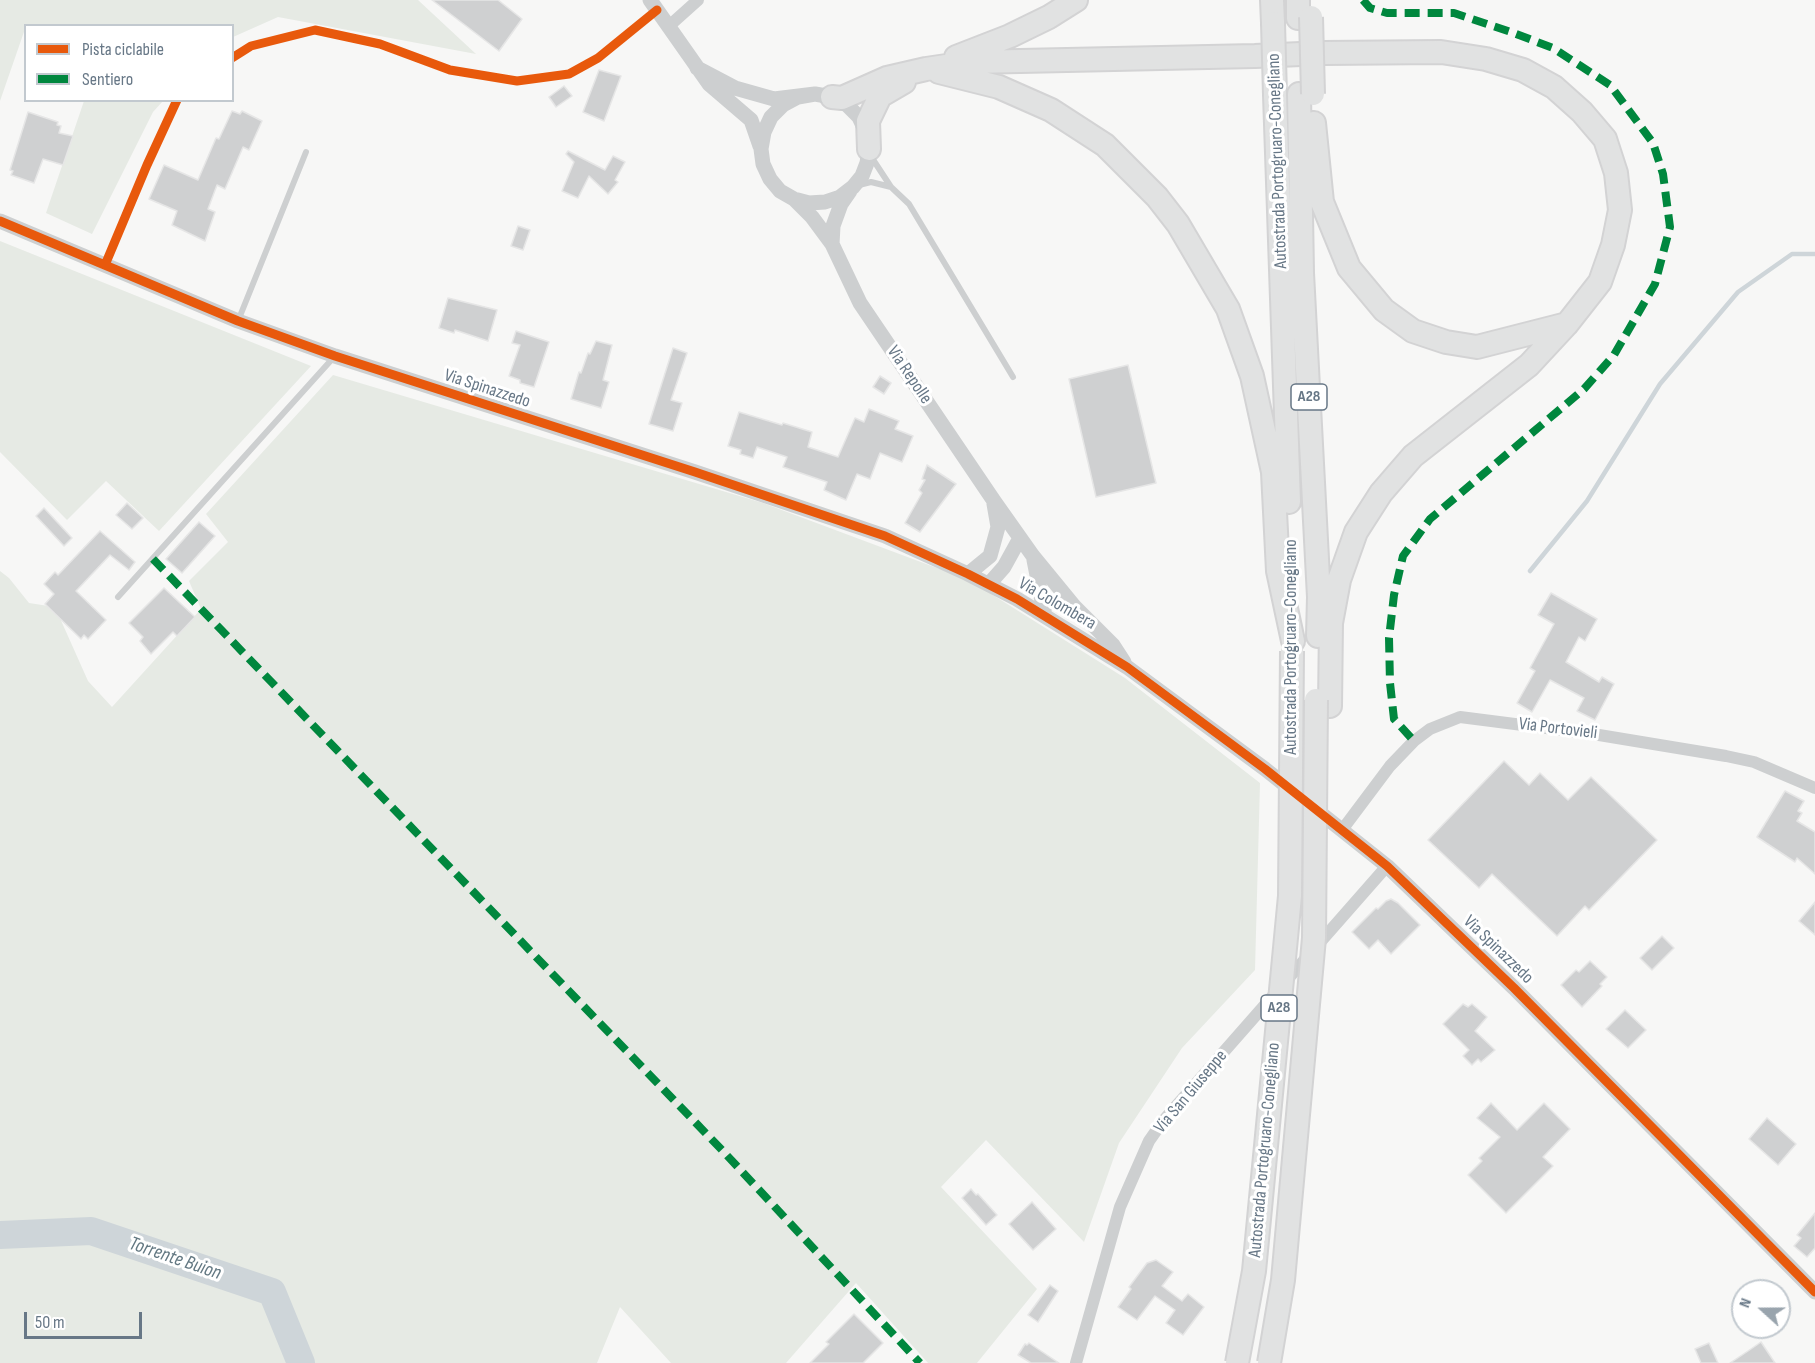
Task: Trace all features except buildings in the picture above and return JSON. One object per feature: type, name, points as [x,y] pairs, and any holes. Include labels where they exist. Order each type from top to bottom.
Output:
[{"type":"highway","points":[[869,149],[868,121],[880,96],[926,69],[1010,36],[1049,17],[1076,0]]},
{"type":"highway","name":"Autostrada Portogruaro-Conegliano","points":[[1237,1363],[1254,1271],[1290,896],[1293,646],[1284,298],[1272,0]]},
{"type":"highway","name":"Autostrada Portogruaro-Conegliano","points":[[1269,1363],[1283,1280],[1314,938],[1329,845],[1302,273],[1306,94],[1304,9]]},
{"type":"highway","points":[[823,96],[842,98],[887,78],[973,62],[1255,56],[1324,52],[1441,52],[1486,59],[1523,70],[1554,87],[1582,112],[1605,139],[1616,173],[1620,210],[1613,245],[1600,282],[1567,324],[1529,365],[1413,456],[1381,493],[1356,532],[1339,580],[1331,623],[1323,703]]},
{"type":"highway","points":[[926,69],[999,87],[1051,110],[1105,146],[1157,197],[1178,225],[1228,309],[1252,376],[1273,472],[1278,571],[1293,646]]},
{"type":"highway","points":[[1306,94],[1315,138],[1322,202],[1349,268],[1384,310],[1413,331],[1446,342],[1477,346],[1567,324]]},
{"type":"street","name":"Via Repolle","points":[[650,0],[709,84],[751,120],[761,149],[763,164],[770,179],[780,191],[794,199],[812,217],[832,244],[860,303],[994,501],[1033,556],[1074,606],[1113,645],[1127,667]]},
{"type":"street","points":[[669,26],[698,0]]},
{"type":"street","name":"Via Repolle","points":[[697,68],[735,88],[774,99],[823,96]]},
{"type":"street","points":[[761,149],[764,132],[771,117],[783,105],[798,97],[823,96],[847,105],[859,117],[866,132],[869,149],[867,163],[862,176],[841,204],[833,226],[832,244]]},
{"type":"street","points":[[794,199],[809,203],[825,202],[853,187]]},
{"type":"street","name":"Via Spinazzedo","points":[[0,221],[238,321],[335,356],[885,536],[968,574]]},
{"type":"street","name":"Via Repolle","points":[[968,574],[990,556],[998,527],[994,501]]},
{"type":"street","points":[[988,584],[1004,567],[1020,538]]},
{"type":"street","name":"Via Repolle","points":[[1033,556],[1045,616]]},
{"type":"street","name":"Via Colombera","points":[[968,574],[1045,616],[1127,667]]},
{"type":"street","name":"Via Spinazzedo","points":[[1127,667],[1256,763],[1387,866],[1514,988],[1815,1292]]},
{"type":"street","name":"Via Portovieli","points":[[1342,830],[1390,766],[1414,741],[1430,729],[1460,717],[1593,734],[1726,756],[1754,762],[1815,788]]},
{"type":"street","name":"Via San Giuseppe","points":[[1076,1363],[1120,1207],[1149,1141],[1171,1112],[1387,866]]},
{"type":"lane","points":[[869,149],[875,164],[891,187],[909,204],[1013,376]]},
{"type":"lane","points":[[238,321],[306,152]]},
{"type":"lane","points":[[853,187],[871,182],[891,187]]},
{"type":"lane","points":[[118,597],[335,356]]},
{"type":"shaded area","points":[[0,0],[418,0],[476,54],[278,17],[234,37],[234,24],[24,24],[24,32],[0,101]]},
{"type":"shaded area","points":[[84,102],[162,102],[153,112],[92,234],[46,213]]},
{"type":"shaded area","points":[[0,241],[311,366],[159,531],[106,481],[67,520],[0,452]]},
{"type":"shaded area","points":[[333,375],[763,503],[969,580],[1125,678],[1260,783],[1255,970],[1182,1048],[1119,1143],[1084,1242],[986,1140],[941,1187],[1037,1289],[977,1363],[928,1363],[856,1283],[786,1363],[671,1363],[620,1307],[597,1363],[0,1363],[0,571],[9,578],[29,603],[55,607],[88,681],[112,707],[201,609],[189,581],[228,542],[206,514]]},
{"type":"waterway","points":[[1530,571],[1587,501],[1660,384],[1738,292],[1792,254],[1815,254]]},
{"type":"waterway","name":"Torrente Buion","points":[[0,1235],[91,1231],[272,1292],[301,1363]]},
{"type":"marked path","points":[[1363,0],[1370,8],[1387,13],[1454,13],[1511,32],[1553,48],[1610,85],[1653,143],[1663,174],[1670,227],[1655,284],[1614,355],[1584,389],[1430,519],[1403,556],[1394,595],[1389,638],[1390,683],[1394,719],[1414,741]]},
{"type":"marked path","points":[[153,559],[721,1149],[920,1363]]},
{"type":"cycle path","points":[[234,57],[251,46],[315,30],[380,44],[450,70],[517,81],[569,74],[598,58],[657,10]]},
{"type":"cycle path","points":[[105,265],[176,102]]},
{"type":"cycle path","points":[[0,221],[238,321],[335,356],[885,536],[1017,599],[1127,667],[1265,769],[1387,866],[1514,988],[1815,1292]]}]
